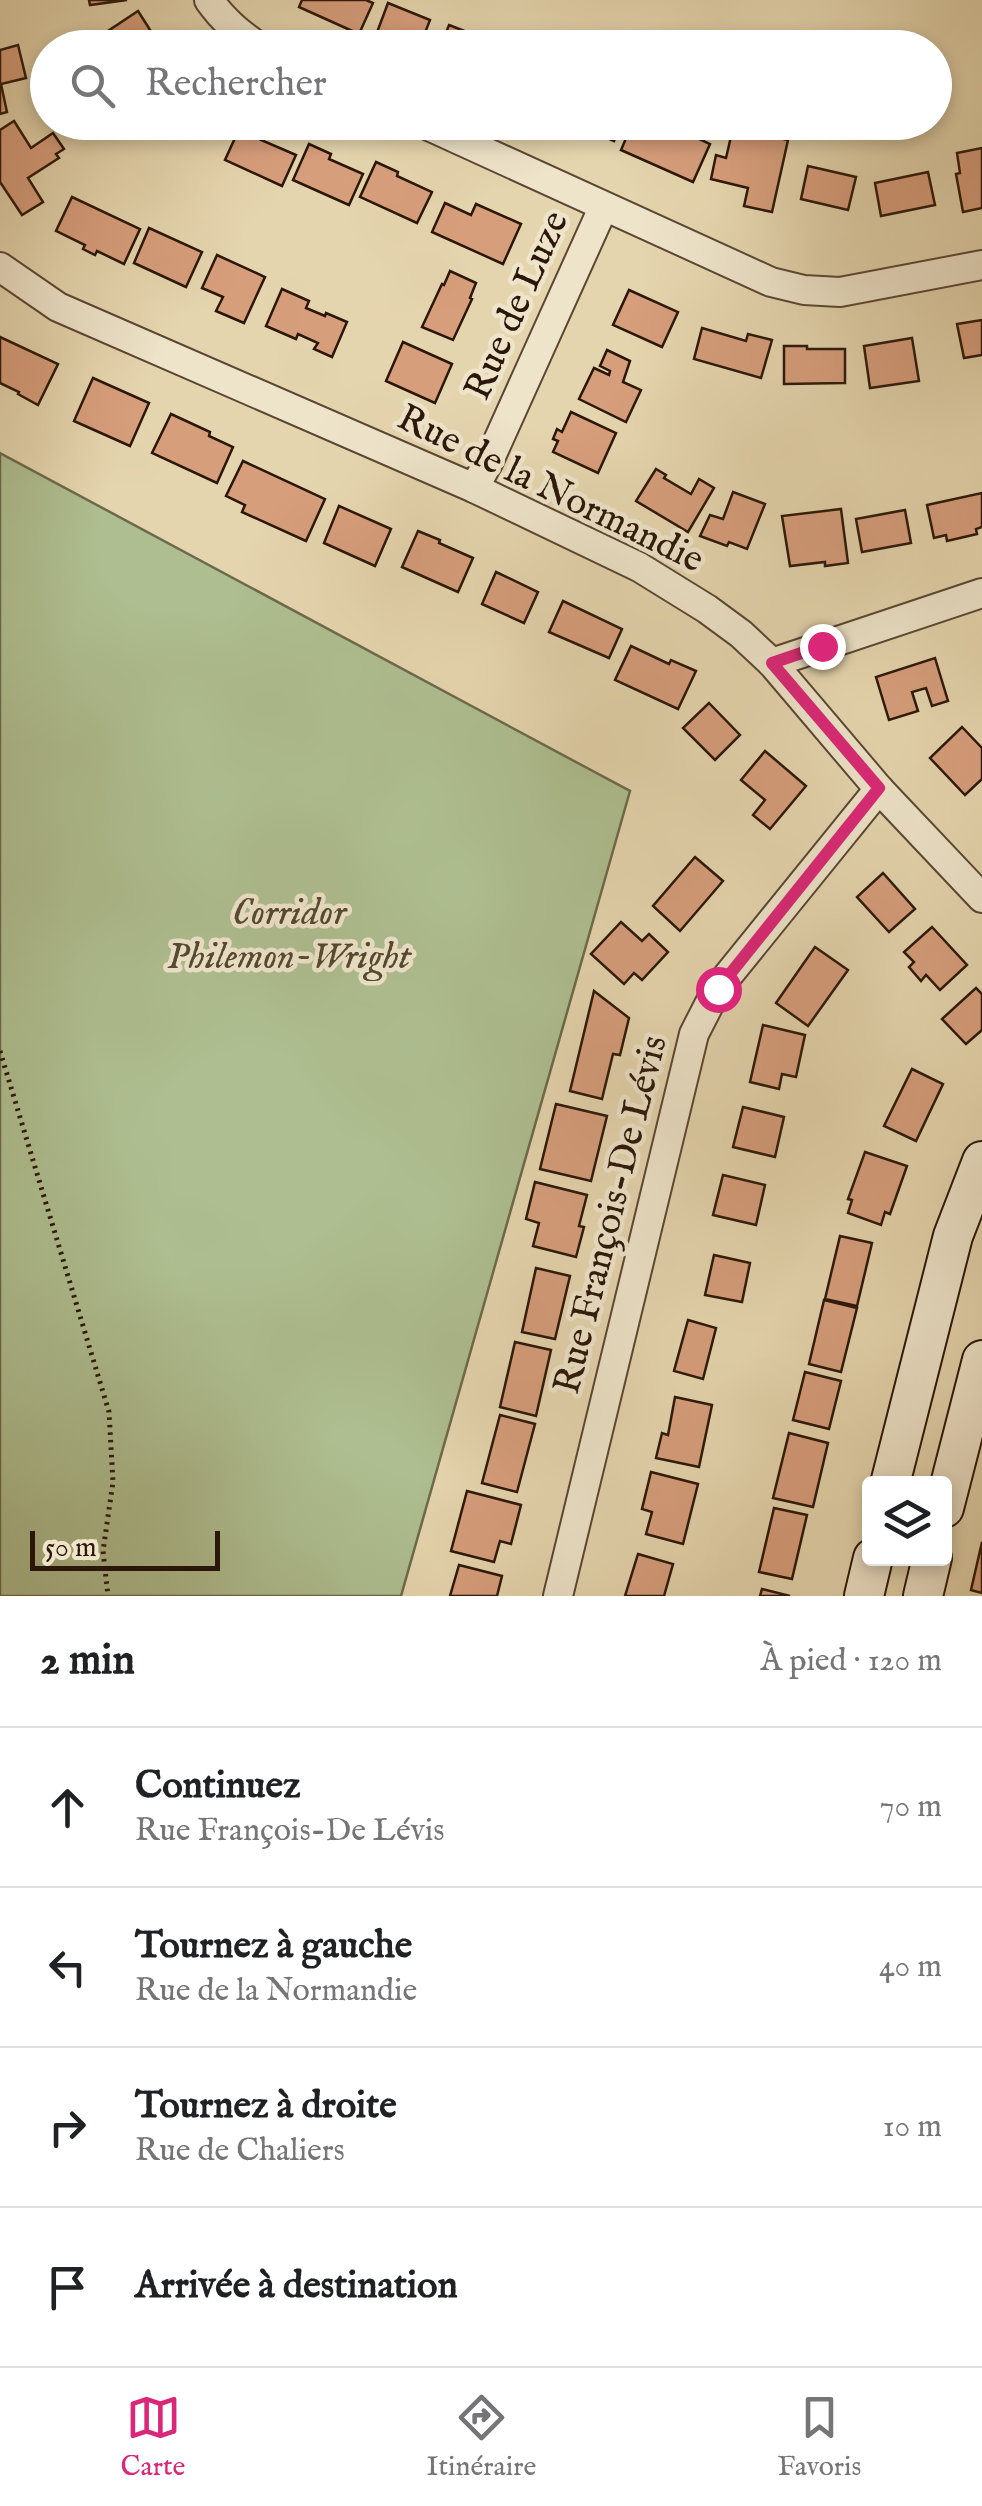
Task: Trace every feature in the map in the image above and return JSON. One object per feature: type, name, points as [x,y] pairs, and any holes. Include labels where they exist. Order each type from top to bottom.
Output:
[{"type":"street","points":[[209,0],[235,30]]},
{"type":"street","points":[[458,140],[771,282],[804,290],[840,292],[982,264]]},
{"type":"street","name":"Rue de Luze","points":[[474,488],[603,208]]},
{"type":"street","name":"Rue de la Normandie","points":[[0,268],[58,307],[474,488],[639,567],[718,617],[772,663],[879,788],[982,898]]},
{"type":"street","points":[[772,663],[982,593]]},
{"type":"street","name":"Rue François-De Lévis","points":[[558,1596],[694,1034],[718,989],[879,788]]},
{"type":"street","points":[[892,1476],[953,1236],[982,1161]]},
{"type":"street","points":[[952,1477],[982,1360]]},
{"type":"street","points":[[864,1596],[870,1566]]},
{"type":"street","points":[[923,1596],[930,1566]]},
{"type":"path","points":[[0,1051],[108,1412],[114,1482],[104,1551],[108,1596]]},
{"type":"green space","name":"Corridor Philemon-Wright","points":[[0,453],[630,791],[401,1596],[0,1596]]},
{"type":"building","points":[[89,0],[127,0],[90,5]]},
{"type":"building","points":[[302,0],[373,3],[361,30],[350,30],[299,7]]},
{"type":"building","points":[[388,3],[430,20],[426,30],[378,30]]},
{"type":"building","points":[[138,11],[150,30],[110,30]]},
{"type":"building","points":[[18,45],[26,78],[1,84],[7,112],[0,114],[0,50]]},
{"type":"building","points":[[14,121],[31,148],[43,140],[58,140],[64,149],[56,154],[59,158],[28,178],[43,202],[22,215],[0,182],[0,130]]},
{"type":"building","points":[[234,140],[261,140],[296,155],[282,186],[225,160]]},
{"type":"building","points":[[625,140],[702,140],[710,144],[693,182],[621,150]]},
{"type":"building","points":[[730,140],[788,140],[772,212],[744,206],[748,188],[711,179],[716,155],[726,158]]},
{"type":"building","points":[[309,144],[331,154],[329,159],[363,174],[349,205],[293,180]]},
{"type":"building","points":[[982,148],[982,208],[963,212],[956,174],[960,173],[957,153]]},
{"type":"building","points":[[376,162],[432,192],[417,223],[360,197]]},
{"type":"building","points":[[808,166],[856,177],[848,210],[801,199]]},
{"type":"building","points":[[928,172],[935,205],[881,216],[875,183]]},
{"type":"building","points":[[72,197],[140,229],[124,264],[97,251],[95,255],[83,249],[85,245],[56,231]]},
{"type":"building","points":[[445,203],[471,215],[476,204],[521,224],[503,264],[432,232]]},
{"type":"building","points":[[149,228],[202,252],[186,287],[134,263]]},
{"type":"building","points":[[217,255],[265,277],[244,323],[216,311],[223,297],[202,288]]},
{"type":"building","points":[[450,271],[476,283],[453,340],[422,327]]},
{"type":"building","points":[[282,289],[309,301],[306,308],[347,322],[332,357],[314,349],[318,343],[298,334],[296,339],[266,326]]},
{"type":"building","points":[[629,290],[678,312],[662,347],[613,325]]},
{"type":"building","points":[[982,320],[982,355],[964,358],[957,324]]},
{"type":"building","points":[[702,328],[746,341],[748,334],[772,340],[761,378],[694,359]]},
{"type":"building","points":[[0,337],[58,364],[38,405],[0,383]]},
{"type":"building","points":[[912,338],[919,381],[870,388],[864,346]]},
{"type":"building","points":[[403,342],[452,364],[435,403],[386,381]]},
{"type":"building","points":[[784,346],[845,349],[845,383],[784,384]]},
{"type":"building","points":[[607,350],[630,361],[623,382],[641,390],[626,422],[579,399],[594,368],[609,375],[610,371],[600,366]]},
{"type":"building","points":[[93,378],[149,403],[130,446],[74,421]]},
{"type":"building","points":[[571,412],[616,433],[598,473],[553,452],[558,441],[553,439],[557,429],[562,432]]},
{"type":"building","points":[[171,414],[233,447],[217,483],[152,453]]},
{"type":"building","points":[[243,461],[325,499],[306,541],[242,512],[245,505],[226,496]]},
{"type":"building","points":[[656,469],[691,494],[699,479],[714,488],[688,532],[636,501]]},
{"type":"building","points":[[733,492],[765,504],[747,549],[700,536],[710,515],[723,519]]},
{"type":"building","points":[[982,493],[982,527],[976,529],[977,534],[947,541],[946,535],[934,538],[927,505]]},
{"type":"building","points":[[339,506],[391,529],[375,566],[324,543]]},
{"type":"building","points":[[841,509],[848,563],[790,566],[782,516]]},
{"type":"building","points":[[905,510],[911,543],[862,552],[856,519]]},
{"type":"building","points":[[418,531],[473,558],[458,592],[402,567]]},
{"type":"building","points":[[496,572],[538,592],[524,623],[482,604]]},
{"type":"building","points":[[563,601],[622,629],[609,658],[549,632]]},
{"type":"building","points":[[631,646],[669,664],[671,660],[696,671],[678,709],[615,680]]},
{"type":"building","points":[[935,658],[948,701],[932,706],[926,688],[912,692],[918,711],[889,720],[876,677]]},
{"type":"building","points":[[709,703],[740,735],[715,760],[683,728]]},
{"type":"building","points":[[962,727],[982,748],[982,779],[965,795],[930,758]]},
{"type":"building","points":[[765,751],[806,786],[770,829],[753,815],[765,800],[741,780]]},
{"type":"building","points":[[695,857],[723,881],[680,931],[653,906]]},
{"type":"building","points":[[883,873],[915,909],[889,932],[857,897]]},
{"type":"building","points":[[621,922],[642,941],[649,934],[668,952],[642,980],[634,973],[624,984],[591,954]]},
{"type":"building","points":[[932,927],[967,965],[940,990],[926,975],[921,981],[909,967],[914,962],[904,952]]},
{"type":"building","points":[[815,947],[848,970],[808,1026],[776,1003]]},
{"type":"building","points":[[976,988],[982,994],[982,1030],[966,1044],[942,1019]]},
{"type":"building","points":[[594,991],[629,1018],[620,1055],[613,1054],[602,1099],[570,1091]]},
{"type":"building","points":[[763,1025],[805,1035],[796,1077],[782,1074],[779,1089],[750,1082]]},
{"type":"building","points":[[912,1069],[943,1084],[916,1141],[884,1126]]},
{"type":"building","points":[[556,1104],[607,1116],[591,1181],[540,1169]]},
{"type":"building","points":[[743,1107],[784,1117],[775,1157],[733,1147]]},
{"type":"building","points":[[865,1152],[907,1166],[890,1214],[885,1212],[881,1225],[848,1213],[852,1200],[848,1199]]},
{"type":"building","points":[[723,1175],[765,1185],[756,1225],[713,1215]]},
{"type":"building","points":[[535,1182],[587,1195],[576,1257],[533,1246],[539,1223],[526,1219]]},
{"type":"building","points":[[840,1236],[872,1243],[857,1306],[825,1299]]},
{"type":"building","points":[[714,1255],[750,1263],[742,1302],[705,1295]]},
{"type":"building","points":[[536,1268],[570,1276],[555,1339],[522,1332]]},
{"type":"building","points":[[824,1300],[857,1308],[841,1372],[809,1364]]},
{"type":"building","points":[[688,1320],[716,1328],[703,1379],[674,1371]]},
{"type":"building","points":[[515,1342],[551,1350],[536,1416],[500,1407]]},
{"type":"building","points":[[805,1372],[841,1381],[829,1429],[793,1420]]},
{"type":"building","points":[[675,1397],[712,1405],[699,1467],[656,1458],[662,1433],[668,1435]]},
{"type":"building","points":[[500,1415],[535,1424],[517,1492],[482,1483]]},
{"type":"building","points":[[789,1433],[828,1443],[813,1507],[773,1498]]},
{"type":"building","points":[[651,1472],[698,1484],[683,1544],[646,1534],[652,1512],[642,1509]]},
{"type":"building","points":[[467,1491],[521,1505],[511,1544],[500,1541],[494,1562],[451,1551]]},
{"type":"building","points":[[774,1508],[807,1515],[792,1579],[759,1572]]},
{"type":"building","points":[[982,1542],[982,1593],[971,1590]]},
{"type":"building","points":[[638,1554],[673,1564],[664,1596],[625,1596]]},
{"type":"building","points":[[459,1565],[502,1576],[497,1596],[450,1596]]},
{"type":"building","points":[[762,1589],[790,1596],[760,1596]]},
{"type":"route","points":[[718,989],[879,788],[772,663],[822,646]]}]
